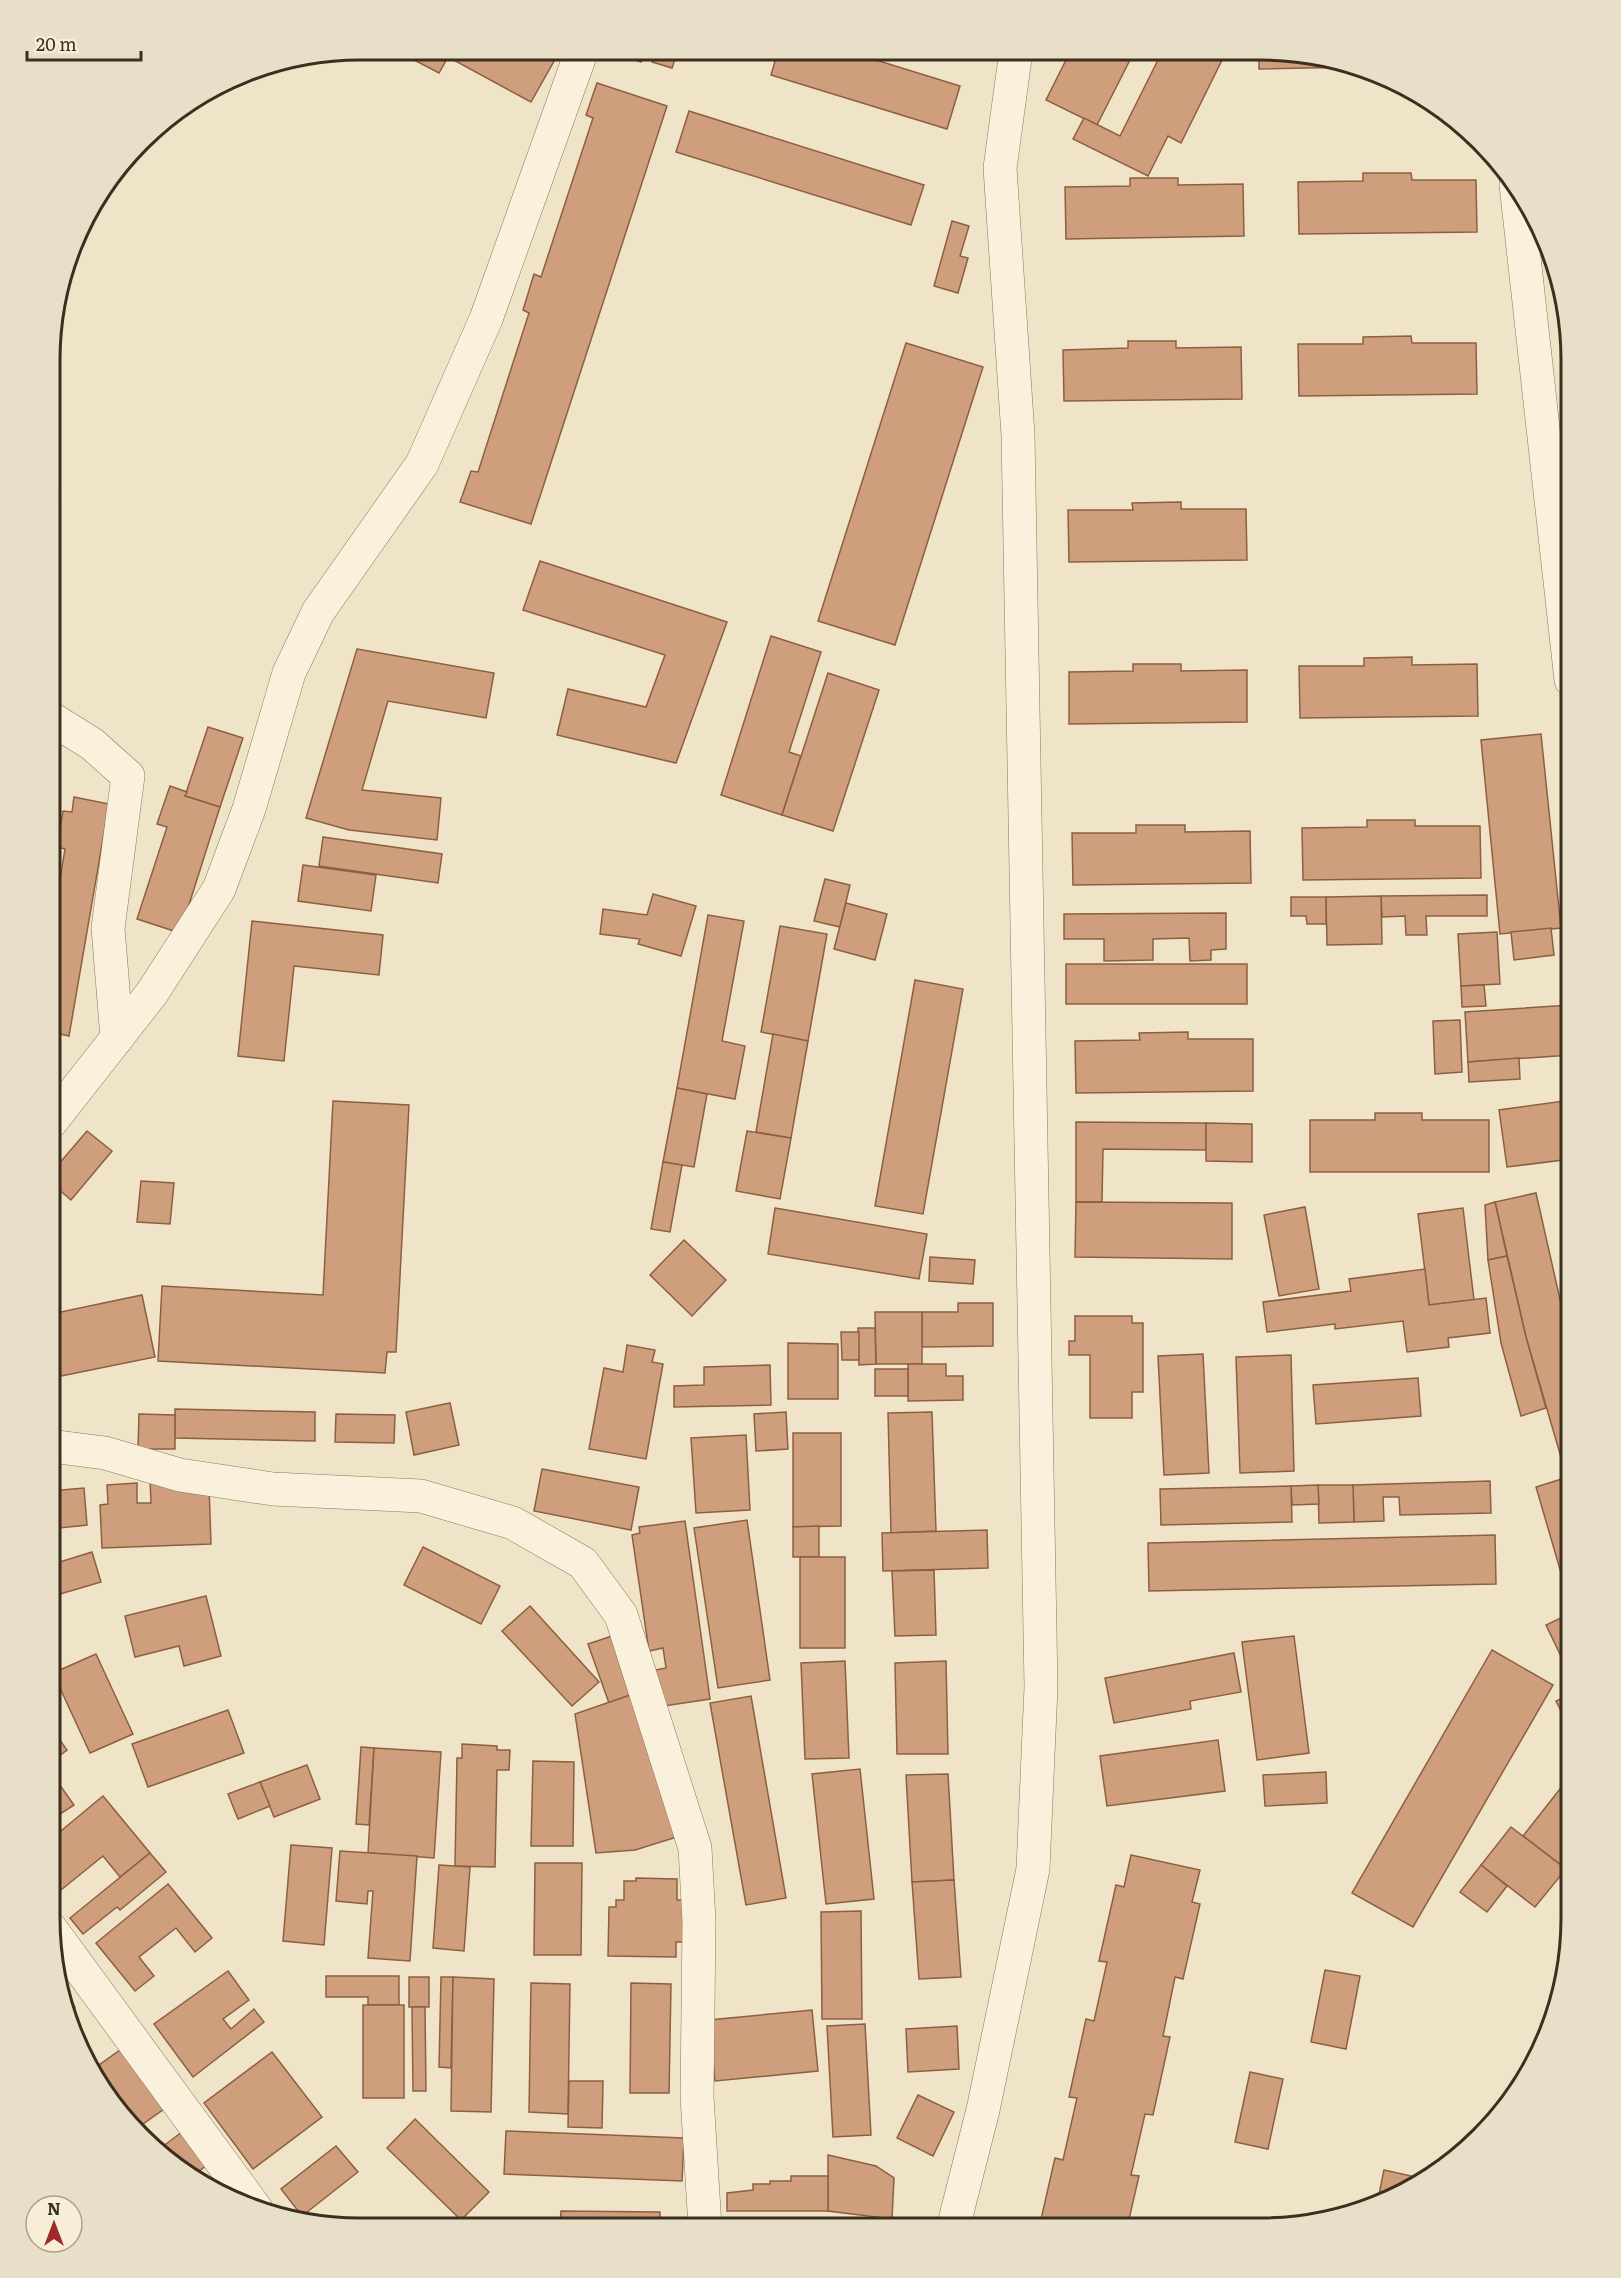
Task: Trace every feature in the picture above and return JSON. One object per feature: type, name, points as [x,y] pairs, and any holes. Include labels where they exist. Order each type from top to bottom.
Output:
[{"type":"street","points":[[60,1111],[152,993],[219,889],[249,809],[290,673],[318,612],[422,464],[486,319],[578,60]]},
{"type":"street","points":[[956,2218],[983,2110],[1033,1869],[1040,1739],[1041,1687],[1018,435],[1000,168],[1015,60]]},
{"type":"street","points":[[1518,206],[1561,590]]},
{"type":"street","points":[[60,724],[92,744],[129,776],[108,928],[117,1038]]},
{"type":"street","points":[[60,1447],[105,1453],[180,1475],[273,1489],[421,1496],[513,1523],[583,1563],[621,1614],[695,1848],[699,1921],[697,2097],[704,2218]]},
{"type":"street","points":[[62,1944],[246,2195]]},
{"type":"building","points":[[414,60],[446,60],[439,73]]},
{"type":"building","points":[[454,60],[555,60],[531,102]]},
{"type":"building","points":[[653,60],[675,60],[672,68],[652,62]]},
{"type":"building","points":[[775,60],[876,60],[960,86],[947,129],[771,75]]},
{"type":"building","points":[[1066,60],[1130,60],[1097,125],[1046,100]]},
{"type":"building","points":[[1158,60],[1222,60],[1181,143],[1168,136],[1148,176],[1073,139],[1084,118],[1120,136]]},
{"type":"building","points":[[1259,60],[1327,68],[1259,69]]},
{"type":"building","points":[[597,83],[667,106],[531,524],[460,502],[471,471],[478,472],[529,313],[523,310],[534,274],[541,277],[593,118],[586,115]]},
{"type":"building","points":[[689,111],[924,185],[911,225],[676,152]]},
{"type":"building","points":[[1363,173],[1411,173],[1412,180],[1476,180],[1477,232],[1299,234],[1298,182],[1363,181]]},
{"type":"building","points":[[1130,178],[1178,178],[1178,185],[1243,184],[1244,236],[1066,239],[1065,187],[1130,186]]},
{"type":"building","points":[[952,221],[969,226],[960,256],[968,258],[958,293],[934,286]]},
{"type":"building","points":[[1411,336],[1412,343],[1476,343],[1477,394],[1299,396],[1298,344],[1363,344],[1363,337]]},
{"type":"building","points":[[1128,341],[1176,341],[1176,348],[1241,347],[1242,399],[1064,401],[1063,350],[1128,348]]},
{"type":"building","points":[[906,343],[983,367],[895,645],[818,621]]},
{"type":"building","points":[[1181,502],[1181,509],[1246,509],[1247,560],[1069,562],[1068,510],[1133,510],[1132,503]]},
{"type":"building","points":[[540,561],[727,622],[676,763],[557,735],[568,689],[646,707],[665,655],[523,610]]},
{"type":"building","points":[[771,636],[821,652],[789,752],[801,756],[782,815],[721,795]]},
{"type":"building","points":[[357,649],[494,673],[486,718],[388,701],[362,790],[441,798],[437,840],[349,830],[306,818]]},
{"type":"building","points":[[1412,657],[1412,665],[1477,664],[1478,716],[1300,718],[1299,666],[1364,666],[1364,658]]},
{"type":"building","points":[[1133,664],[1181,664],[1181,671],[1247,670],[1247,722],[1069,724],[1069,672],[1133,671]]},
{"type":"building","points":[[828,673],[879,690],[833,831],[782,815]]},
{"type":"building","points":[[208,727],[243,738],[220,807],[185,796]]},
{"type":"building","points":[[1541,734],[1561,928],[1500,934],[1481,740]]},
{"type":"building","points":[[170,786],[187,792],[185,796],[220,807],[180,933],[137,919],[167,827],[157,824]]},
{"type":"building","points":[[74,797],[109,804],[69,1036],[60,1034],[60,879],[65,849],[60,848],[60,829],[63,811],[72,812]]},
{"type":"building","points":[[1367,820],[1415,820],[1415,826],[1480,826],[1481,878],[1303,880],[1302,828],[1367,827]]},
{"type":"building","points":[[1136,825],[1185,825],[1185,832],[1250,831],[1251,883],[1073,885],[1072,833],[1136,833]]},
{"type":"building","points":[[323,837],[442,854],[438,883],[319,866]]},
{"type":"building","points":[[303,865],[376,875],[371,911],[298,901]]},
{"type":"building","points":[[825,879],[850,885],[840,927],[814,921]]},
{"type":"building","points":[[653,894],[696,906],[681,956],[638,944],[640,939],[600,934],[603,909],[647,915]]},
{"type":"building","points":[[1487,895],[1487,916],[1426,916],[1427,935],[1406,935],[1405,916],[1382,917],[1381,896]]},
{"type":"building","points":[[1381,896],[1382,944],[1327,945],[1326,897]]},
{"type":"building","points":[[1291,897],[1326,897],[1326,924],[1307,924],[1306,916],[1291,916]]},
{"type":"building","points":[[846,903],[887,914],[875,960],[834,949]]},
{"type":"building","points":[[1226,913],[1226,949],[1211,950],[1211,960],[1190,961],[1189,938],[1153,939],[1153,960],[1104,961],[1104,939],[1064,939],[1064,914]]},
{"type":"building","points":[[708,915],[744,921],[722,1041],[745,1046],[735,1099],[677,1088]]},
{"type":"building","points":[[252,921],[383,935],[379,975],[294,966],[284,1061],[238,1056]]},
{"type":"building","points":[[780,926],[827,934],[808,1041],[761,1032]]},
{"type":"building","points":[[1551,928],[1554,955],[1514,960],[1511,932]]},
{"type":"building","points":[[1497,932],[1500,984],[1461,986],[1458,934]]},
{"type":"building","points":[[1066,964],[1247,964],[1247,1004],[1066,1004]]},
{"type":"building","points":[[915,980],[963,989],[923,1214],[875,1206]]},
{"type":"building","points":[[1484,985],[1486,1006],[1462,1007],[1461,986]]},
{"type":"building","points":[[1561,1006],[1561,1056],[1468,1062],[1465,1012]]},
{"type":"building","points":[[1460,1020],[1462,1072],[1435,1074],[1433,1021]]},
{"type":"building","points":[[1188,1032],[1188,1039],[1253,1039],[1253,1091],[1076,1093],[1075,1041],[1140,1040],[1139,1033]]},
{"type":"building","points":[[773,1034],[808,1041],[791,1138],[756,1132]]},
{"type":"building","points":[[1519,1058],[1520,1079],[1469,1082],[1468,1062]]},
{"type":"building","points":[[677,1088],[707,1094],[694,1167],[663,1162]]},
{"type":"building","points":[[333,1101],[409,1105],[396,1352],[387,1352],[385,1373],[158,1361],[162,1286],[323,1295]]},
{"type":"building","points":[[1561,1101],[1561,1160],[1507,1167],[1499,1110]]},
{"type":"building","points":[[1375,1113],[1422,1113],[1422,1120],[1489,1120],[1489,1172],[1310,1172],[1310,1120],[1375,1120]]},
{"type":"building","points":[[1076,1122],[1206,1123],[1206,1150],[1103,1149],[1102,1202],[1076,1202]]},
{"type":"building","points":[[1206,1123],[1252,1124],[1252,1162],[1206,1161]]},
{"type":"building","points":[[87,1131],[112,1151],[71,1200],[60,1191],[60,1162]]},
{"type":"building","points":[[747,1131],[791,1138],[780,1199],[736,1191]]},
{"type":"building","points":[[663,1162],[682,1165],[670,1232],[651,1229]]},
{"type":"building","points":[[141,1181],[174,1183],[170,1224],[137,1222]]},
{"type":"building","points":[[1536,1193],[1561,1304],[1561,1457],[1526,1337],[1495,1202]]},
{"type":"building","points":[[1076,1202],[1232,1203],[1232,1259],[1075,1257]]},
{"type":"building","points":[[1495,1202],[1507,1256],[1488,1260],[1485,1205]]},
{"type":"building","points":[[1305,1207],[1319,1289],[1279,1296],[1264,1215]]},
{"type":"building","points":[[775,1208],[927,1234],[919,1279],[768,1254]]},
{"type":"building","points":[[1463,1208],[1474,1300],[1429,1305],[1418,1214]]},
{"type":"building","points":[[684,1240],[726,1280],[692,1316],[650,1275]]},
{"type":"building","points":[[1507,1256],[1546,1408],[1521,1416],[1501,1343],[1488,1260]]},
{"type":"building","points":[[930,1257],[975,1260],[973,1284],[929,1281]]},
{"type":"building","points":[[1425,1269],[1429,1305],[1486,1298],[1490,1333],[1448,1338],[1449,1347],[1407,1352],[1403,1321],[1335,1329],[1335,1324],[1267,1332],[1263,1302],[1351,1291],[1349,1279]]},
{"type":"building","points":[[142,1295],[155,1357],[60,1376],[60,1312]]},
{"type":"building","points":[[958,1303],[993,1303],[993,1346],[922,1347],[922,1312],[958,1312]]},
{"type":"building","points":[[875,1312],[922,1312],[922,1364],[876,1364]]},
{"type":"building","points":[[1075,1316],[1132,1316],[1132,1323],[1143,1323],[1143,1392],[1132,1392],[1132,1418],[1090,1418],[1090,1355],[1069,1355],[1069,1341],[1075,1341]]},
{"type":"building","points":[[858,1328],[875,1328],[876,1364],[859,1365]]},
{"type":"building","points":[[841,1332],[859,1332],[859,1360],[842,1360]]},
{"type":"building","points":[[788,1343],[838,1344],[838,1399],[788,1399]]},
{"type":"building","points":[[627,1345],[655,1350],[652,1362],[663,1364],[646,1459],[589,1449],[604,1368],[623,1372]]},
{"type":"building","points":[[1203,1354],[1209,1473],[1164,1475],[1158,1356]]},
{"type":"building","points":[[1291,1355],[1294,1471],[1240,1473],[1236,1357]]},
{"type":"building","points":[[908,1364],[946,1364],[946,1376],[963,1376],[963,1400],[908,1401]]},
{"type":"building","points":[[770,1365],[771,1405],[674,1407],[674,1386],[704,1385],[704,1367]]},
{"type":"building","points":[[875,1369],[908,1369],[908,1396],[875,1396]]},
{"type":"building","points":[[1418,1378],[1421,1416],[1316,1424],[1313,1385]]},
{"type":"building","points":[[450,1403],[459,1445],[414,1455],[406,1412]]},
{"type":"building","points":[[175,1409],[315,1412],[315,1441],[175,1438]]},
{"type":"building","points":[[786,1412],[788,1449],[756,1451],[754,1414]]},
{"type":"building","points":[[932,1412],[936,1531],[891,1533],[888,1413]]},
{"type":"building","points":[[139,1414],[175,1415],[175,1449],[138,1449]]},
{"type":"building","points":[[336,1414],[395,1415],[394,1443],[335,1442]]},
{"type":"building","points":[[793,1433],[841,1433],[841,1526],[793,1527]]},
{"type":"building","points":[[746,1435],[750,1510],[696,1513],[691,1438]]},
{"type":"building","points":[[542,1469],[639,1487],[631,1530],[534,1511]]},
{"type":"building","points":[[150,1478],[209,1486],[211,1544],[102,1548],[100,1505],[108,1504],[107,1485],[137,1483],[137,1503],[151,1503]]},
{"type":"building","points":[[1561,1479],[1561,1573],[1536,1487]]},
{"type":"building","points":[[1490,1481],[1491,1513],[1400,1515],[1399,1497],[1383,1497],[1384,1521],[1354,1522],[1353,1485]]},
{"type":"building","points":[[1318,1485],[1353,1485],[1354,1522],[1319,1523]]},
{"type":"building","points":[[1318,1485],[1319,1504],[1292,1505],[1291,1486]]},
{"type":"building","points":[[1291,1486],[1292,1522],[1161,1525],[1160,1489]]},
{"type":"building","points":[[84,1488],[87,1525],[60,1528],[60,1490]]},
{"type":"building","points":[[747,1520],[770,1680],[718,1688],[694,1528]]},
{"type":"building","points":[[685,1521],[710,1699],[664,1706],[655,1670],[666,1668],[663,1648],[649,1651],[632,1535],[640,1533],[639,1527]]},
{"type":"building","points":[[819,1526],[819,1557],[793,1557],[793,1527]]},
{"type":"building","points":[[987,1530],[988,1568],[883,1571],[882,1533]]},
{"type":"building","points":[[1495,1535],[1496,1584],[1149,1591],[1148,1543]]},
{"type":"building","points":[[423,1547],[500,1586],[481,1624],[404,1585]]},
{"type":"building","points":[[92,1552],[101,1582],[60,1594],[60,1562]]},
{"type":"building","points":[[800,1557],[845,1557],[845,1648],[800,1648]]},
{"type":"building","points":[[934,1570],[936,1635],[895,1636],[892,1571]]},
{"type":"building","points":[[206,1596],[221,1656],[184,1666],[179,1646],[135,1657],[125,1616]]},
{"type":"building","points":[[530,1606],[599,1682],[572,1706],[502,1631]]},
{"type":"building","points":[[1561,1618],[1561,1656],[1546,1625]]},
{"type":"building","points":[[615,1635],[636,1693],[609,1703],[588,1644]]},
{"type":"building","points":[[1294,1636],[1309,1753],[1257,1760],[1242,1642]]},
{"type":"building","points":[[1492,1650],[1553,1685],[1413,1927],[1352,1893]]},
{"type":"building","points":[[1234,1653],[1241,1692],[1190,1701],[1191,1709],[1114,1723],[1105,1678]]},
{"type":"building","points":[[96,1654],[133,1734],[90,1753],[60,1688],[60,1670]]},
{"type":"building","points":[[845,1661],[849,1758],[805,1759],[801,1663]]},
{"type":"building","points":[[946,1661],[948,1754],[897,1754],[895,1663]]},
{"type":"building","points":[[636,1693],[680,1836],[635,1850],[596,1853],[575,1714]]},
{"type":"building","points":[[751,1696],[786,1898],[746,1905],[710,1703]]},
{"type":"building","points":[[1561,1699],[1561,1711],[1556,1701]]},
{"type":"building","points":[[228,1710],[244,1753],[148,1787],[132,1744]]},
{"type":"building","points":[[60,1740],[67,1750],[60,1755]]},
{"type":"building","points":[[1218,1740],[1225,1791],[1107,1806],[1100,1756]]},
{"type":"building","points":[[462,1744],[497,1746],[497,1750],[510,1750],[509,1770],[497,1770],[495,1867],[455,1866],[457,1758],[462,1758]]},
{"type":"building","points":[[361,1747],[374,1748],[369,1825],[356,1824]]},
{"type":"building","points":[[374,1748],[441,1752],[434,1858],[368,1853]]},
{"type":"building","points":[[533,1761],[574,1762],[573,1846],[531,1846]]},
{"type":"building","points":[[307,1765],[320,1799],[274,1817],[260,1782]]},
{"type":"building","points":[[860,1769],[874,1899],[826,1904],[812,1774]]},
{"type":"building","points":[[1326,1772],[1327,1803],[1265,1806],[1263,1775]]},
{"type":"building","points":[[948,1774],[954,1880],[912,1882],[906,1775]]},
{"type":"building","points":[[260,1782],[270,1806],[238,1819],[228,1794]]},
{"type":"building","points":[[60,1785],[74,1805],[60,1814]]},
{"type":"building","points":[[1561,1788],[1561,1865],[1523,1836]]},
{"type":"building","points":[[103,1796],[150,1853],[120,1877],[103,1856],[60,1891],[60,1832]]},
{"type":"building","points":[[1511,1827],[1561,1865],[1561,1875],[1535,1907],[1481,1865]]},
{"type":"building","points":[[291,1845],[332,1848],[324,1945],[283,1941]]},
{"type":"building","points":[[340,1851],[417,1856],[410,1961],[368,1958],[373,1891],[368,1891],[367,1904],[336,1901]]},
{"type":"building","points":[[150,1853],[166,1872],[120,1910],[117,1907],[83,1934],[70,1918]]},
{"type":"building","points":[[1131,1855],[1200,1870],[1192,1902],[1200,1904],[1183,1979],[1175,1977],[1163,2036],[1170,2037],[1153,2115],[1145,2114],[1131,2175],[1139,2176],[1129,2218],[1041,2218],[1055,2158],[1063,2160],[1077,2098],[1069,2097],[1086,2019],[1094,2021],[1107,1962],[1099,1961],[1116,1885],[1124,1887]]},
{"type":"building","points":[[535,1863],[582,1863],[581,1955],[534,1955]]},
{"type":"building","points":[[439,1865],[470,1867],[464,1951],[433,1948]]},
{"type":"building","points":[[1481,1865],[1507,1886],[1487,1912],[1460,1892]]},
{"type":"building","points":[[636,1878],[677,1879],[677,1900],[687,1900],[687,1942],[676,1942],[676,1957],[608,1956],[609,1907],[616,1907],[616,1900],[624,1900],[624,1881],[636,1881]]},
{"type":"building","points":[[954,1880],[961,1977],[919,1979],[912,1882]]},
{"type":"building","points":[[168,1884],[212,1938],[195,1952],[176,1928],[139,1957],[154,1976],[135,1991],[96,1943]]},
{"type":"building","points":[[861,1911],[862,2019],[822,2019],[821,1912]]},
{"type":"building","points":[[1325,1970],[1360,1976],[1346,2049],[1311,2042]]},
{"type":"building","points":[[228,1971],[249,2000],[223,2019],[231,2029],[254,2009],[264,2022],[193,2077],[154,2024]]},
{"type":"building","points":[[326,1976],[399,1976],[399,2005],[368,2005],[368,1997],[326,1997]]},
{"type":"building","points":[[409,1977],[429,1977],[429,2007],[409,2007]]},
{"type":"building","points":[[441,1977],[453,1977],[451,2068],[439,2067]]},
{"type":"building","points":[[453,1977],[494,1979],[491,2112],[451,2111]]},
{"type":"building","points":[[531,1983],[570,1984],[568,2114],[529,2112]]},
{"type":"building","points":[[631,1983],[671,1984],[669,2093],[630,2093]]},
{"type":"building","points":[[363,2005],[404,2005],[404,2098],[363,2098]]},
{"type":"building","points":[[412,2007],[425,2007],[426,2091],[413,2091]]},
{"type":"building","points":[[812,2010],[818,2071],[715,2081],[709,2020]]},
{"type":"building","points":[[865,2024],[871,2135],[833,2137],[827,2026]]},
{"type":"building","points":[[957,2026],[959,2069],[908,2072],[906,2029]]},
{"type":"building","points":[[120,2050],[164,2109],[142,2124],[122,2101],[99,2065]]},
{"type":"building","points":[[272,2052],[322,2117],[253,2169],[204,2103]]},
{"type":"building","points":[[1250,2072],[1283,2079],[1268,2149],[1235,2142]]},
{"type":"building","points":[[569,2081],[603,2081],[602,2128],[568,2127]]},
{"type":"building","points":[[918,2095],[954,2112],[933,2156],[897,2138]]},
{"type":"building","points":[[415,2119],[489,2192],[463,2218],[459,2218],[387,2148]]},
{"type":"building","points":[[506,2131],[684,2138],[682,2181],[504,2174]]},
{"type":"building","points":[[182,2132],[207,2165],[199,2171],[164,2146]]},
{"type":"building","points":[[336,2146],[358,2172],[306,2213],[298,2211],[281,2189]]},
{"type":"building","points":[[828,2155],[876,2166],[894,2178],[892,2218],[828,2211]]},
{"type":"building","points":[[1384,2170],[1413,2176],[1394,2187],[1379,2194]]},
{"type":"building","points":[[791,2176],[828,2176],[828,2211],[727,2211],[727,2193],[753,2190],[753,2184],[791,2181]]},
{"type":"building","points":[[561,2211],[660,2212],[660,2218],[561,2218]]}]
